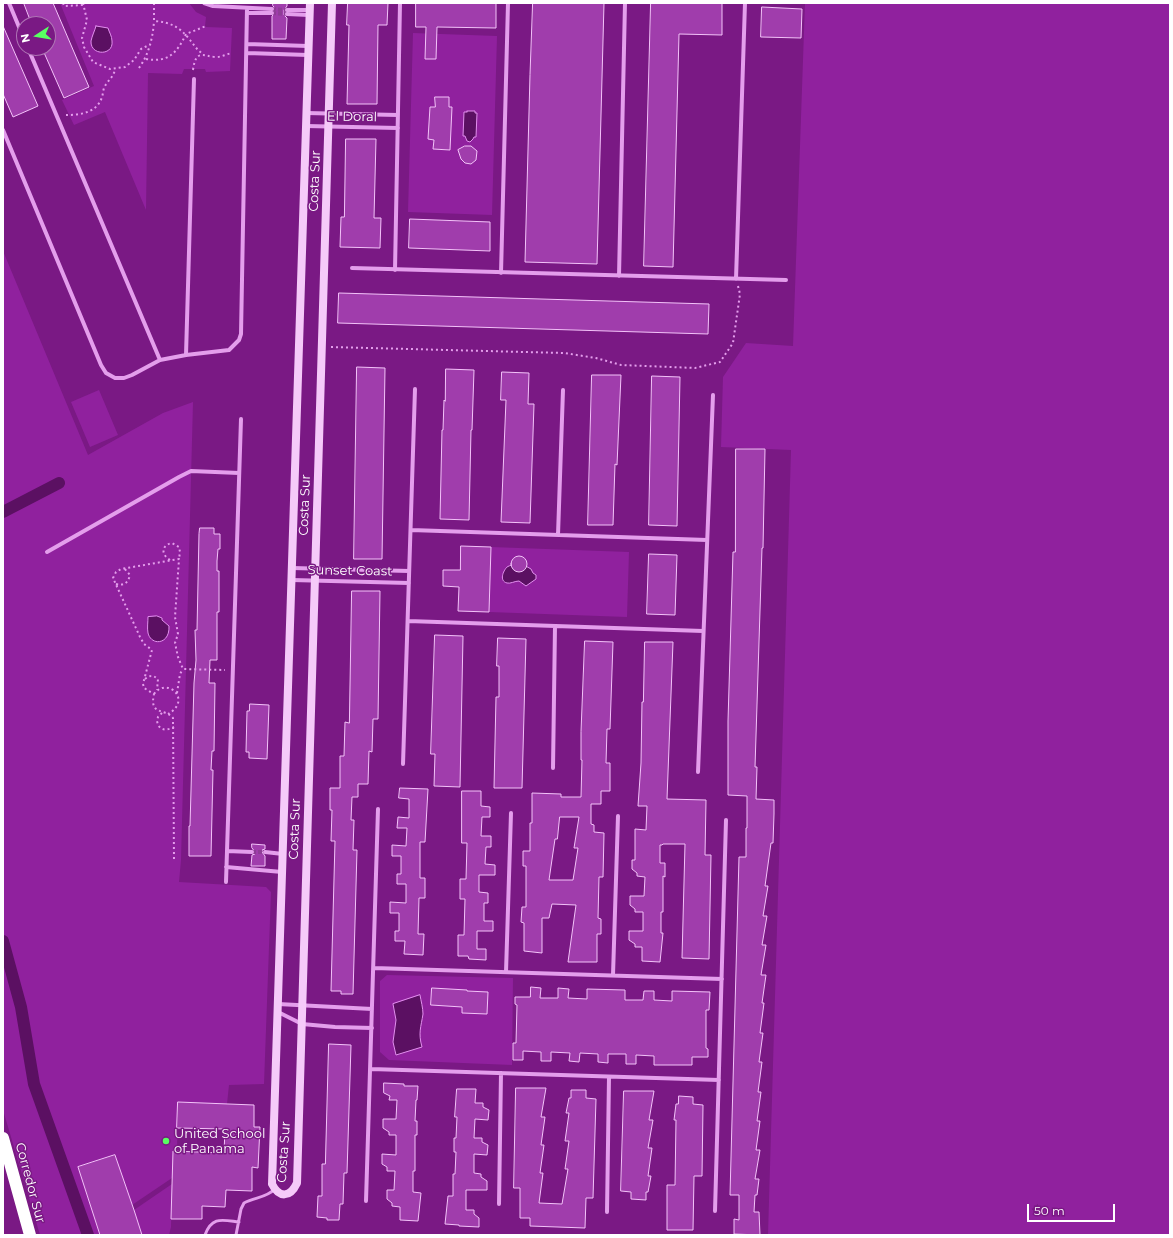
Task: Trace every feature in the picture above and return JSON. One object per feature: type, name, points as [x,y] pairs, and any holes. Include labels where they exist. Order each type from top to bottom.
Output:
[{"type":"highway","name":"Corredor Sur","points":[[3,1138],[30,1235]]},
{"type":"street","points":[[9,3],[16,20]]},
{"type":"street","points":[[204,3],[213,6],[247,11],[272,11]]},
{"type":"street","name":"Costa Sur","points":[[309,9],[272,1184],[278,1192],[283,1194],[294,1190],[297,1183],[332,3]]},
{"type":"street","points":[[395,270],[400,3]]},
{"type":"street","points":[[501,273],[508,3]]},
{"type":"street","points":[[619,276],[625,3]]},
{"type":"street","points":[[736,279],[745,3]]},
{"type":"street","points":[[287,12],[309,9]]},
{"type":"street","points":[[3,130],[98,358],[106,373],[115,378],[124,378],[132,376],[160,360],[186,355],[229,350],[239,340],[241,334],[247,11]]},
{"type":"street","points":[[247,44],[308,46]]},
{"type":"street","points":[[247,53],[308,55]]},
{"type":"street","points":[[31,56],[160,360]]},
{"type":"street","points":[[186,355],[194,79]]},
{"type":"street","name":"El Doral","points":[[306,113],[398,115]]},
{"type":"street","name":"El Doral","points":[[306,126],[398,128]]},
{"type":"street","points":[[352,268],[786,280]]},
{"type":"street","points":[[403,764],[415,389]]},
{"type":"street","points":[[558,535],[563,390]]},
{"type":"street","points":[[698,772],[713,395]]},
{"type":"street","points":[[226,882],[241,419]]},
{"type":"street","points":[[47,552],[191,471],[239,473]]},
{"type":"street","points":[[411,530],[707,540]]},
{"type":"street","name":"Sunset Coast","points":[[292,568],[409,571]]},
{"type":"street","name":"Sunset Coast","points":[[291,580],[409,583]]},
{"type":"street","points":[[408,621],[703,631]]},
{"type":"street","points":[[553,768],[555,626]]},
{"type":"street","points":[[366,1201],[378,810]]},
{"type":"street","points":[[506,972],[511,813]]},
{"type":"street","points":[[613,975],[618,816]]},
{"type":"street","points":[[715,1210],[726,820]]},
{"type":"street","points":[[227,851],[252,852]]},
{"type":"street","points":[[265,852],[283,854]]},
{"type":"street","points":[[226,867],[282,872]]},
{"type":"street","points":[[374,968],[722,979]]},
{"type":"street","points":[[278,1008],[302,1006],[372,1009]]},
{"type":"street","points":[[278,1008],[302,1024],[372,1028]]},
{"type":"street","points":[[371,1069],[719,1080]]},
{"type":"street","points":[[499,1204],[501,1073]]},
{"type":"street","points":[[607,1212],[609,1077]]},
{"type":"lane","points":[[236,1235],[241,1209],[244,1203],[265,1196],[275,1189]]},
{"type":"lane","points":[[205,1235],[212,1222],[220,1220],[239,1222]]},
{"type":"path","points":[[63,3],[64,6],[83,4],[87,20],[82,38],[84,47],[93,62],[110,69],[125,68],[142,49],[149,45]]},
{"type":"path","points":[[139,68],[146,59],[149,45],[153,36],[154,3]]},
{"type":"path","points":[[154,21],[165,21],[180,28],[198,51],[203,54],[215,57],[232,53]]},
{"type":"path","points":[[146,59],[162,59],[170,56],[178,49],[186,34],[206,26]]},
{"type":"path","points":[[193,70],[194,61],[203,54]]},
{"type":"path","points":[[66,115],[90,112],[98,105],[102,98],[104,88],[114,74],[115,69]]},
{"type":"path","points":[[322,347],[564,353],[596,358],[621,365],[695,368],[720,362],[733,343],[740,294],[736,279]]},
{"type":"path","points":[[171,561],[164,556],[163,551],[164,547],[172,543],[179,547],[180,552],[175,616],[178,634],[175,643],[178,657],[183,669]]},
{"type":"path","points":[[154,694],[144,688],[143,684],[152,650],[144,644],[140,638],[113,578],[116,572],[124,568],[179,559]]},
{"type":"path","points":[[116,584],[122,585],[129,580],[130,575],[124,568]]},
{"type":"path","points":[[183,669],[232,670]]},
{"type":"path","points":[[168,714],[176,708],[178,703],[176,693],[180,674],[183,669]]},
{"type":"path","points":[[144,679],[150,676],[154,676],[158,679],[157,690],[154,694],[153,703],[156,709],[173,718],[174,859]]},
{"type":"path","points":[[157,690],[167,687],[176,693]]},
{"type":"path","points":[[163,713],[160,714],[157,721],[160,728],[163,730],[174,727]]},
{"type":"shaded area","points":[[60,3],[189,3],[196,12],[206,17],[206,27],[232,28],[230,71],[206,72],[205,69],[184,69],[182,74],[148,73],[146,210],[105,112],[74,125],[62,100],[94,86]]},
{"type":"shaded area","points":[[805,3],[1170,3],[1170,1235],[768,1235],[791,450],[721,447],[723,377],[746,343],[793,346]]},
{"type":"shaded area","points":[[96,26],[108,28],[112,37],[112,46],[106,52],[98,52],[92,46],[91,41]]},
{"type":"shaded area","points":[[413,33],[497,36],[492,215],[408,212]]},
{"type":"shaded area","points":[[475,111],[475,113],[477,113],[476,137],[474,137],[470,142],[467,141],[465,136],[463,136],[464,112]]},
{"type":"shaded area","points":[[3,251],[88,455],[163,413],[193,402],[181,860],[179,882],[266,887],[271,892],[264,1084],[229,1085],[227,1104],[178,1102],[177,1151],[173,1151],[172,1178],[132,1205],[115,1155],[78,1167],[100,1235],[40,1235],[3,1110]]},
{"type":"shaded area","points":[[99,390],[118,435],[90,447],[71,402]]},
{"type":"shaded area","points":[[491,547],[629,552],[627,617],[489,612]]},
{"type":"shaded area","points":[[513,565],[524,565],[531,569],[536,575],[536,579],[526,586],[519,581],[508,583],[503,580],[502,576],[507,567]]},
{"type":"shaded area","points":[[157,616],[162,618],[162,620],[169,626],[167,637],[160,642],[153,640],[148,633],[148,617]]},
{"type":"shaded area","points":[[387,975],[513,978],[512,1065],[389,1060],[380,1052],[380,981]]},
{"type":"shaded area","points":[[420,995],[423,1012],[420,1034],[422,1047],[396,1055],[393,1042],[396,1020],[393,1004]]},
{"type":"shaded area","points":[[172,1184],[171,1227],[169,1235],[142,1235],[134,1210]]},
{"type":"building","points":[[24,3],[53,3],[89,87],[64,98],[46,56],[56,56],[56,16],[29,16]]},
{"type":"building","points":[[273,3],[287,3],[284,10],[284,15],[287,18],[286,39],[272,39],[272,16],[275,13]]},
{"type":"building","points":[[348,3],[388,3],[387,25],[378,25],[377,104],[347,104],[349,25],[347,25]]},
{"type":"building","points":[[416,3],[496,3],[496,28],[437,27],[436,59],[425,59],[426,27],[416,27]]},
{"type":"building","points":[[533,3],[604,3],[597,264],[525,262]]},
{"type":"building","points":[[651,3],[722,3],[722,35],[679,34],[673,267],[644,266]]},
{"type":"building","points":[[762,7],[802,9],[801,38],[761,37]]},
{"type":"building","points":[[3,26],[38,106],[13,117],[3,94]]},
{"type":"building","points":[[435,97],[449,97],[449,107],[452,107],[450,150],[433,149],[434,140],[428,139],[430,107],[435,107]]},
{"type":"building","points":[[346,139],[376,139],[374,218],[381,218],[380,248],[340,247],[341,217],[344,217]]},
{"type":"building","points":[[465,146],[471,146],[477,151],[476,160],[471,164],[465,163],[461,159],[458,150]]},
{"type":"building","points":[[410,219],[490,222],[490,251],[409,248]]},
{"type":"building","points":[[339,293],[709,304],[708,334],[338,323]]},
{"type":"building","points":[[357,367],[385,368],[382,559],[354,559]]},
{"type":"building","points":[[446,369],[474,370],[469,520],[440,519],[442,430]]},
{"type":"building","points":[[502,372],[529,373],[528,404],[534,404],[530,523],[501,522],[506,400],[501,400]]},
{"type":"building","points":[[592,375],[621,375],[617,465],[615,464],[613,525],[588,525]]},
{"type":"building","points":[[652,376],[680,377],[677,526],[649,525]]},
{"type":"building","points":[[736,449],[765,449],[755,767],[757,767],[756,799],[774,800],[774,814],[773,843],[771,843],[765,886],[768,886],[763,916],[767,916],[762,945],[766,945],[761,975],[766,975],[762,1003],[764,1003],[760,1033],[763,1033],[759,1062],[762,1062],[758,1092],[761,1092],[757,1121],[760,1121],[756,1150],[760,1150],[755,1179],[759,1179],[757,1195],[755,1195],[754,1212],[759,1212],[760,1235],[734,1234],[734,1219],[739,1220],[739,1195],[730,1195],[739,857],[746,857],[747,828],[747,796],[728,795],[728,721],[733,552],[735,552]]},
{"type":"building","points":[[200,528],[214,528],[214,534],[220,534],[220,549],[218,549],[217,561],[217,571],[219,571],[219,612],[217,612],[217,660],[210,660],[209,683],[215,683],[214,751],[212,751],[211,770],[213,770],[211,856],[189,856],[196,660],[195,630],[197,630]]},
{"type":"building","points":[[461,546],[491,547],[489,612],[458,611],[459,587],[443,586],[443,570],[460,570]]},
{"type":"building","points":[[649,554],[677,555],[675,615],[647,614]]},
{"type":"building","points":[[516,556],[522,556],[527,561],[525,570],[522,572],[516,572],[511,567],[511,561]]},
{"type":"building","points":[[352,591],[380,591],[378,719],[373,719],[372,752],[369,751],[368,784],[358,784],[358,797],[352,797],[351,820],[354,820],[353,850],[357,850],[353,994],[341,994],[341,991],[331,991],[335,841],[331,841],[332,810],[330,810],[330,788],[340,788],[340,756],[344,756],[345,722],[349,723]]},
{"type":"building","points":[[435,635],[463,636],[460,787],[434,786],[435,754],[431,754]]},
{"type":"building","points":[[498,638],[526,639],[522,788],[494,788],[496,697],[499,697],[499,666],[497,666]]},
{"type":"building","points":[[585,641],[613,642],[610,729],[607,729],[606,763],[610,763],[610,791],[601,791],[601,804],[591,804],[591,824],[594,825],[594,832],[604,833],[603,877],[599,877],[598,918],[601,919],[601,934],[597,934],[597,962],[568,962],[576,905],[552,904],[549,918],[542,918],[542,953],[524,951],[524,923],[521,922],[522,907],[526,907],[526,866],[523,866],[523,851],[530,851],[532,793],[561,794],[561,797],[581,797],[581,732]],"holes":[[[560,817],[579,817],[574,848],[578,848],[573,880],[549,880]]]},
{"type":"building","points":[[645,642],[673,642],[667,799],[706,800],[705,855],[711,855],[709,959],[682,958],[685,844],[660,845],[660,863],[665,863],[665,877],[663,876],[663,912],[661,912],[661,933],[663,933],[660,962],[642,961],[642,947],[635,947],[635,944],[629,940],[629,931],[643,931],[643,912],[635,912],[635,909],[630,905],[630,896],[644,896],[645,877],[637,876],[637,873],[632,869],[632,860],[635,860],[635,829],[646,830],[647,806],[638,806]]},
{"type":"building","points":[[250,704],[269,705],[267,759],[249,758],[249,752],[246,752],[247,711],[249,711]]},
{"type":"building","points":[[400,788],[428,789],[425,842],[420,842],[420,878],[425,878],[425,898],[419,898],[418,934],[424,934],[423,955],[404,954],[405,941],[395,941],[395,931],[399,931],[399,913],[390,913],[390,902],[406,903],[406,884],[397,884],[397,874],[401,874],[401,856],[392,856],[392,845],[406,846],[407,828],[397,828],[398,817],[409,818],[409,799],[399,798]]},
{"type":"building","points":[[462,791],[481,791],[481,806],[490,807],[490,817],[482,817],[481,836],[491,836],[491,847],[486,847],[485,864],[495,865],[495,875],[479,875],[479,892],[488,893],[488,903],[484,903],[484,921],[493,921],[493,931],[477,931],[477,949],[486,949],[486,960],[469,959],[468,956],[458,956],[458,935],[464,935],[465,899],[460,899],[460,879],[466,879],[467,843],[462,843]]},
{"type":"building","points":[[252,844],[265,845],[265,849],[262,850],[262,852],[265,856],[265,866],[251,866],[252,855],[255,854]]},
{"type":"building","points":[[531,987],[541,988],[540,998],[558,998],[558,988],[569,989],[568,998],[587,999],[587,989],[625,990],[625,1000],[643,1000],[644,991],[654,991],[654,1000],[672,1001],[672,991],[710,992],[709,1010],[706,1010],[706,1048],[708,1049],[708,1057],[692,1057],[692,1065],[654,1065],[654,1056],[636,1055],[636,1064],[626,1064],[626,1054],[608,1054],[608,1063],[598,1062],[598,1054],[580,1053],[579,1062],[569,1061],[570,1053],[551,1052],[551,1061],[541,1061],[541,1052],[523,1051],[523,1060],[513,1060],[513,1043],[516,1043],[517,1005],[515,1004],[515,997],[530,997]]},
{"type":"building","points":[[432,988],[488,992],[487,1014],[462,1013],[462,1007],[431,1005]]},
{"type":"building","points":[[329,1044],[351,1045],[347,1173],[344,1173],[343,1204],[340,1204],[339,1220],[327,1220],[327,1218],[317,1217],[318,1196],[322,1196],[322,1164],[325,1164]]},
{"type":"building","points":[[384,1083],[404,1084],[404,1086],[418,1086],[415,1121],[417,1121],[417,1135],[415,1135],[415,1171],[413,1171],[413,1192],[421,1193],[418,1221],[400,1220],[400,1207],[392,1206],[392,1203],[387,1199],[387,1190],[394,1190],[395,1171],[387,1171],[387,1167],[382,1164],[382,1154],[396,1155],[396,1135],[389,1135],[389,1132],[383,1128],[383,1119],[396,1119],[397,1100],[389,1100],[390,1096],[384,1093]]},
{"type":"building","points":[[516,1088],[546,1088],[541,1117],[545,1117],[541,1145],[544,1145],[540,1173],[543,1173],[539,1203],[562,1204],[568,1169],[565,1169],[569,1141],[565,1141],[569,1113],[566,1113],[569,1098],[571,1098],[571,1090],[586,1090],[586,1098],[596,1099],[593,1198],[586,1198],[585,1228],[530,1226],[530,1218],[520,1218],[520,1188],[514,1188]]},
{"type":"building","points":[[457,1089],[476,1089],[475,1103],[483,1103],[483,1107],[489,1110],[488,1120],[475,1119],[474,1138],[482,1138],[482,1142],[488,1145],[487,1155],[474,1154],[474,1173],[481,1174],[481,1177],[487,1181],[487,1190],[466,1190],[466,1210],[474,1210],[474,1214],[479,1218],[479,1227],[445,1224],[448,1196],[453,1196],[453,1174],[455,1174],[456,1152],[454,1152],[454,1138],[456,1138],[457,1117],[455,1117]]},
{"type":"building","points":[[624,1091],[654,1091],[649,1120],[653,1120],[648,1148],[652,1148],[648,1176],[651,1176],[648,1192],[646,1192],[646,1200],[631,1199],[631,1192],[621,1191]]},
{"type":"building","points":[[679,1096],[693,1097],[693,1104],[703,1105],[702,1176],[694,1176],[693,1230],[667,1230],[667,1185],[675,1185],[676,1120],[674,1120],[676,1104],[678,1104]]},
{"type":"building","points":[[178,1102],[254,1105],[254,1127],[260,1127],[258,1168],[252,1167],[252,1191],[226,1190],[225,1207],[202,1206],[202,1219],[171,1219],[173,1151],[224,1153],[225,1129],[177,1128]]},
{"type":"building","points":[[115,1155],[142,1235],[100,1235],[78,1167]]},
{"type":"waterway","points":[[3,512],[59,483]]},
{"type":"waterway","points":[[3,941],[21,1007],[34,1084],[88,1235]]},
{"type":"tunnel","points":[[272,9],[287,10]]},
{"type":"tunnel","points":[[272,13],[287,14]]},
{"type":"tunnel","points":[[252,852],[265,852]]},
{"type":"place","name":"United School of Panama","points":[[166,1141]]}]
